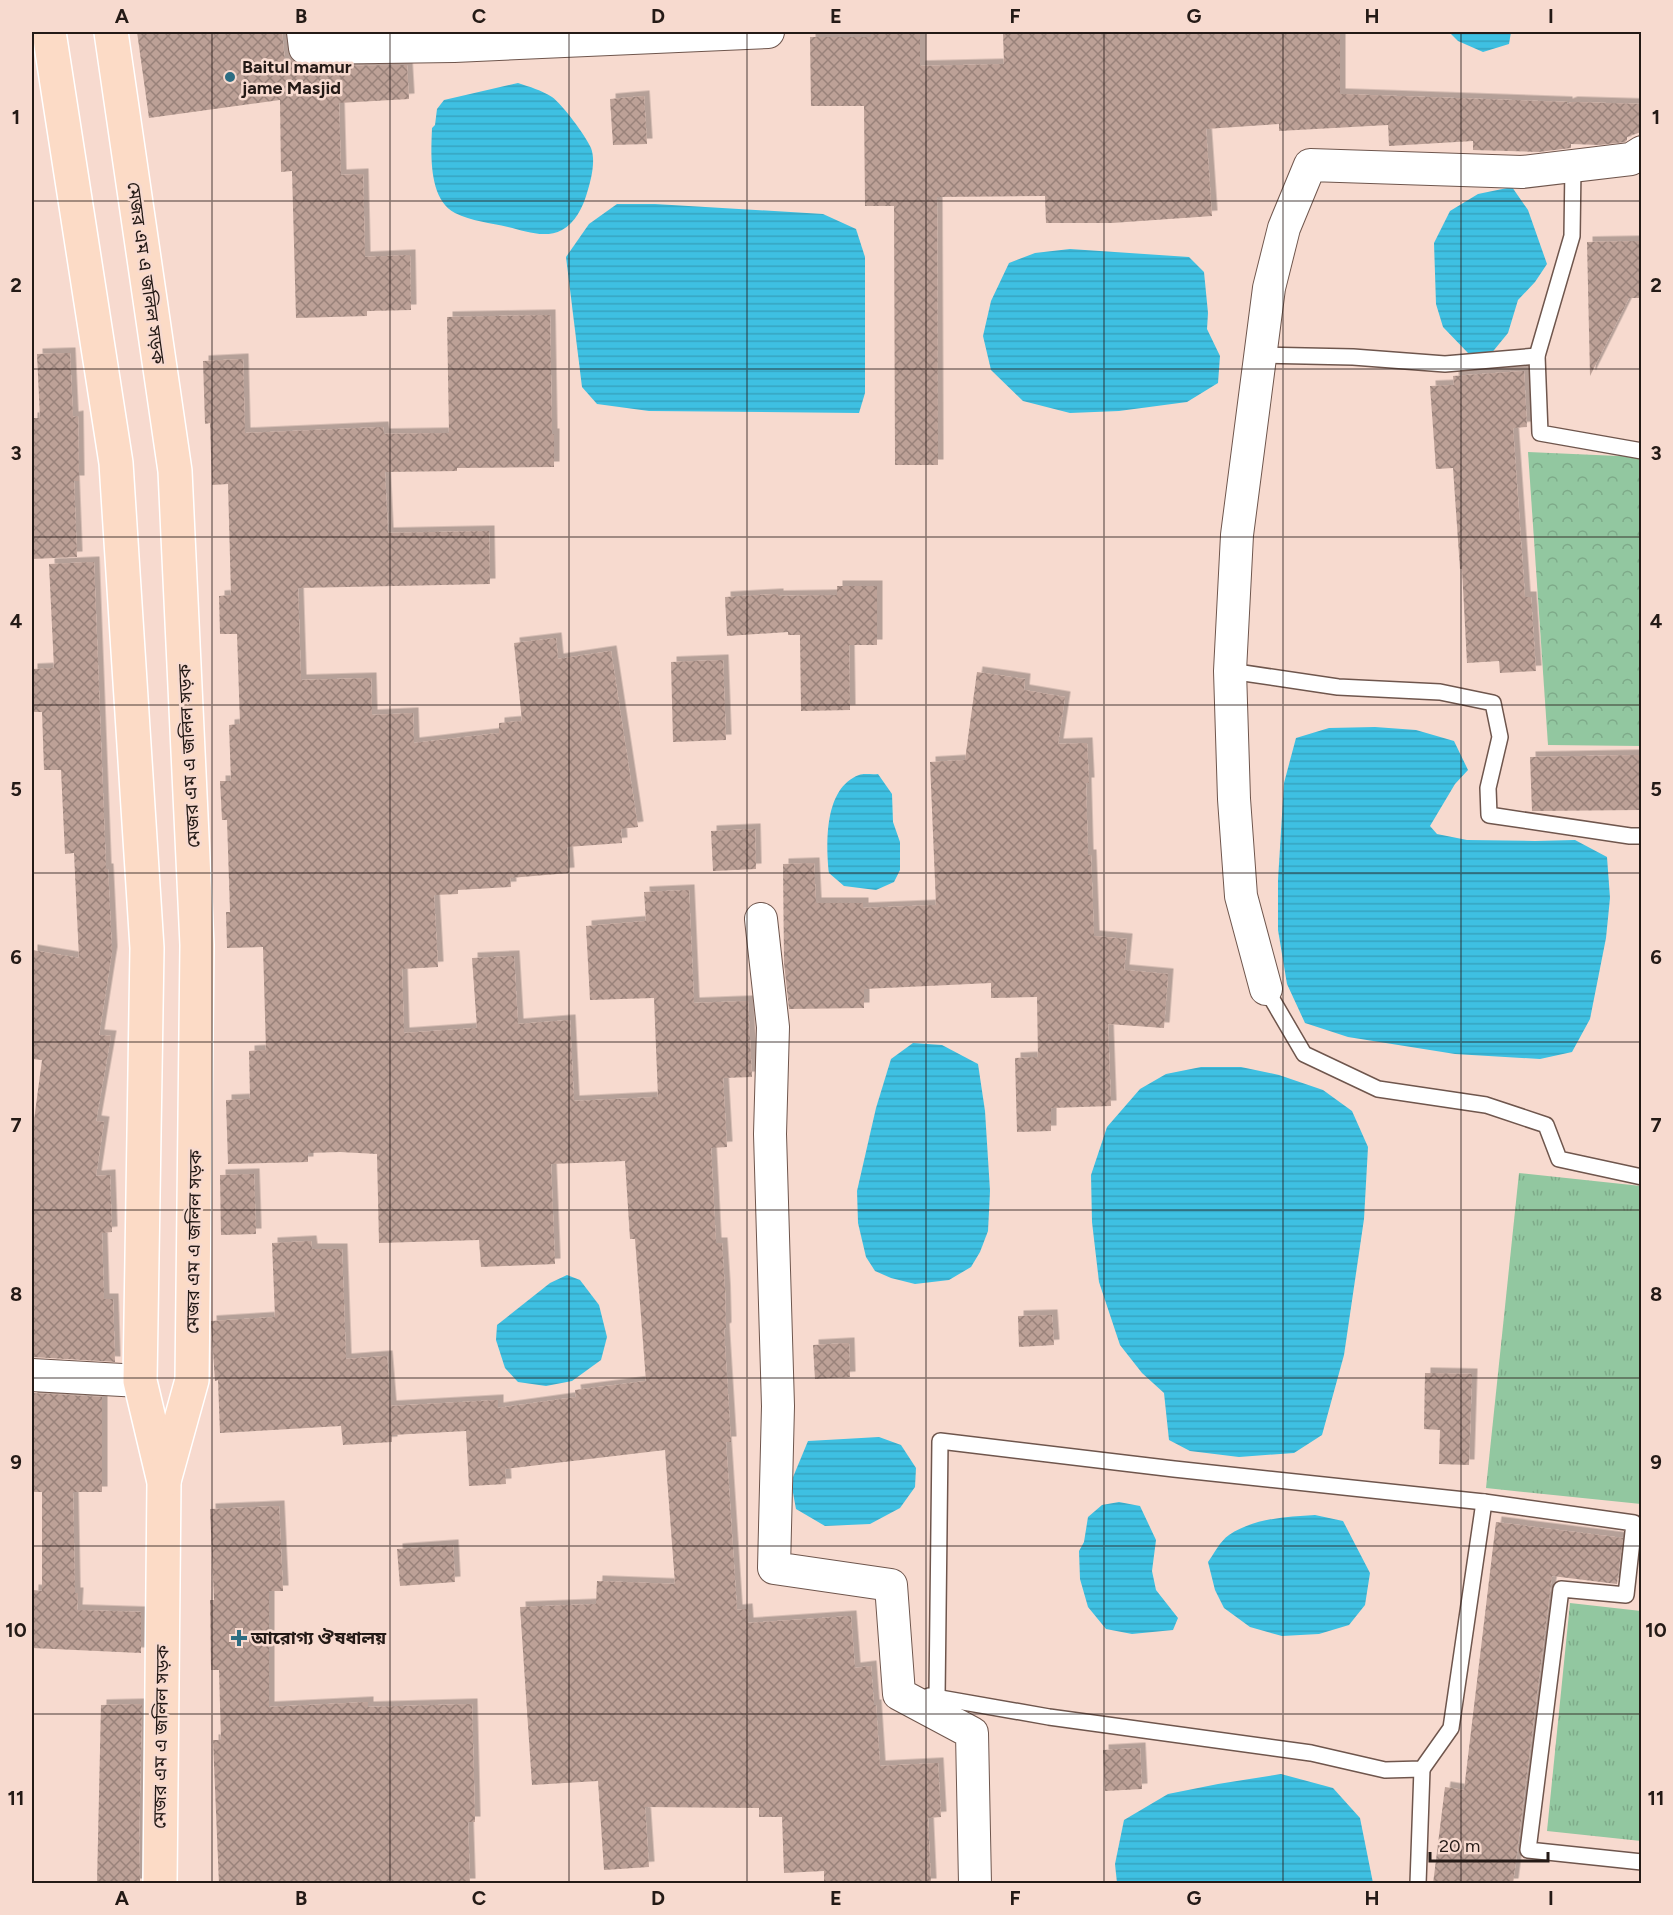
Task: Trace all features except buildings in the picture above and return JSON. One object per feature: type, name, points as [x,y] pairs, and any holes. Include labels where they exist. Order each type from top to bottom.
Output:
[{"type":"main road","name":"মেজর এম এ জলিল সড়ক","points":[[49,32],[116,463],[147,948],[140,1381],[164,1482],[160,1884]]},
{"type":"main road","name":"মেজর এম এ জলিল সড়ক","points":[[111,32],[176,471],[197,945],[192,1380],[164,1482]]},
{"type":"main road","points":[[147,948],[197,945]]},
{"type":"street","points":[[303,32],[305,48],[454,46],[768,32]]},
{"type":"street","points":[[1266,989],[1241,896],[1234,799],[1230,671],[1237,535],[1269,288],[1284,228],[1310,165],[1522,172],[1632,159],[1641,152]]},
{"type":"street","points":[[761,919],[772,1027],[770,1134],[778,1406],[774,1568],[891,1586],[899,1694],[972,1733],[975,1884]]},
{"type":"street","points":[[32,1375],[140,1381]]},
{"type":"lane","points":[[1573,166],[1572,236],[1537,356],[1540,433],[1641,451]]},
{"type":"lane","points":[[1261,355],[1353,357],[1445,364],[1537,356]]},
{"type":"lane","points":[[1230,671],[1338,687],[1440,692],[1493,703],[1500,737],[1488,788],[1489,816],[1641,836]]},
{"type":"lane","points":[[1266,989],[1304,1054],[1378,1089],[1486,1105],[1546,1125],[1560,1159],[1641,1177]]},
{"type":"lane","points":[[937,1697],[939,1441],[1484,1502],[1634,1523],[1626,1595],[1561,1589],[1528,1850],[1641,1862]]},
{"type":"lane","points":[[1418,1884],[1422,1769],[1451,1728],[1484,1502]]},
{"type":"lane","points":[[899,1694],[937,1697],[1049,1717],[1311,1753],[1385,1770],[1422,1769]]},
{"type":"green space","points":[[1528,452],[1641,457],[1641,746],[1548,745]]},
{"type":"green space","points":[[1519,1173],[1641,1186],[1641,1504],[1486,1488]]},
{"type":"green space","points":[[1570,1603],[1641,1611],[1641,1841],[1547,1831]]},
{"type":"water","points":[[1449,32],[1511,32],[1509,44],[1483,52],[1458,41]]},
{"type":"water","points":[[518,83],[552,97],[579,128],[591,148],[593,165],[583,204],[571,223],[555,233],[535,233],[461,216],[446,206],[440,197],[433,175],[432,128],[435,125],[437,109],[444,100]]},
{"type":"water","points":[[1512,187],[1528,210],[1547,264],[1535,282],[1518,300],[1508,333],[1490,355],[1468,353],[1443,327],[1436,304],[1434,243],[1450,211],[1478,194]]},
{"type":"water","points":[[617,204],[655,204],[823,214],[856,229],[865,257],[865,393],[859,413],[649,411],[597,404],[582,387],[566,257],[589,224]]},
{"type":"water","points":[[1070,249],[1189,257],[1204,272],[1208,313],[1207,329],[1220,356],[1218,383],[1187,402],[1119,411],[1070,413],[1023,401],[991,370],[983,336],[991,301],[1009,263],[1035,253]]},
{"type":"water","points":[[1375,727],[1416,730],[1454,741],[1468,770],[1455,784],[1430,826],[1437,834],[1467,840],[1575,840],[1607,857],[1610,898],[1606,938],[1590,1019],[1572,1052],[1540,1059],[1455,1054],[1348,1037],[1305,1023],[1287,984],[1278,930],[1278,880],[1284,783],[1296,738],[1329,728]]},
{"type":"water","points":[[861,774],[878,774],[892,794],[893,822],[900,842],[900,870],[894,882],[876,890],[844,886],[829,873],[828,832],[833,804],[839,792],[848,782]]},
{"type":"water","points":[[913,1043],[942,1045],[978,1064],[985,1111],[990,1191],[988,1231],[971,1267],[949,1280],[915,1284],[875,1271],[866,1257],[858,1223],[857,1191],[876,1108],[891,1059]]},
{"type":"water","points":[[1201,1067],[1241,1067],[1279,1075],[1323,1090],[1352,1111],[1368,1147],[1364,1219],[1344,1355],[1322,1435],[1294,1453],[1239,1457],[1190,1451],[1169,1440],[1164,1393],[1142,1373],[1120,1345],[1099,1282],[1092,1222],[1091,1175],[1107,1127],[1140,1089],[1166,1074]]},
{"type":"water","points":[[567,1275],[580,1280],[599,1305],[607,1337],[601,1360],[572,1381],[546,1386],[518,1382],[505,1368],[496,1340],[497,1325],[550,1283]]},
{"type":"water","points":[[879,1437],[901,1445],[916,1468],[915,1487],[900,1508],[870,1524],[825,1526],[796,1509],[791,1482],[808,1441]]},
{"type":"water","points":[[1119,1502],[1140,1506],[1156,1540],[1152,1571],[1156,1590],[1178,1618],[1173,1630],[1132,1634],[1106,1629],[1088,1607],[1080,1579],[1079,1551],[1084,1542],[1088,1517],[1102,1505]]},
{"type":"water","points":[[1315,1515],[1343,1521],[1370,1573],[1365,1605],[1349,1625],[1319,1634],[1282,1636],[1250,1627],[1224,1608],[1215,1590],[1208,1562],[1220,1544],[1239,1529],[1249,1525],[1282,1518]]},
{"type":"water","points":[[1281,1774],[1333,1788],[1360,1818],[1373,1883],[1117,1883],[1115,1864],[1124,1820],[1168,1794]]},
{"type":"place","name":"Baitul mamur jame Masjid","points":[[230,77]]},
{"type":"place","name":"আরোগ্য ঔষধালয়","points":[[239,1638]]}]
